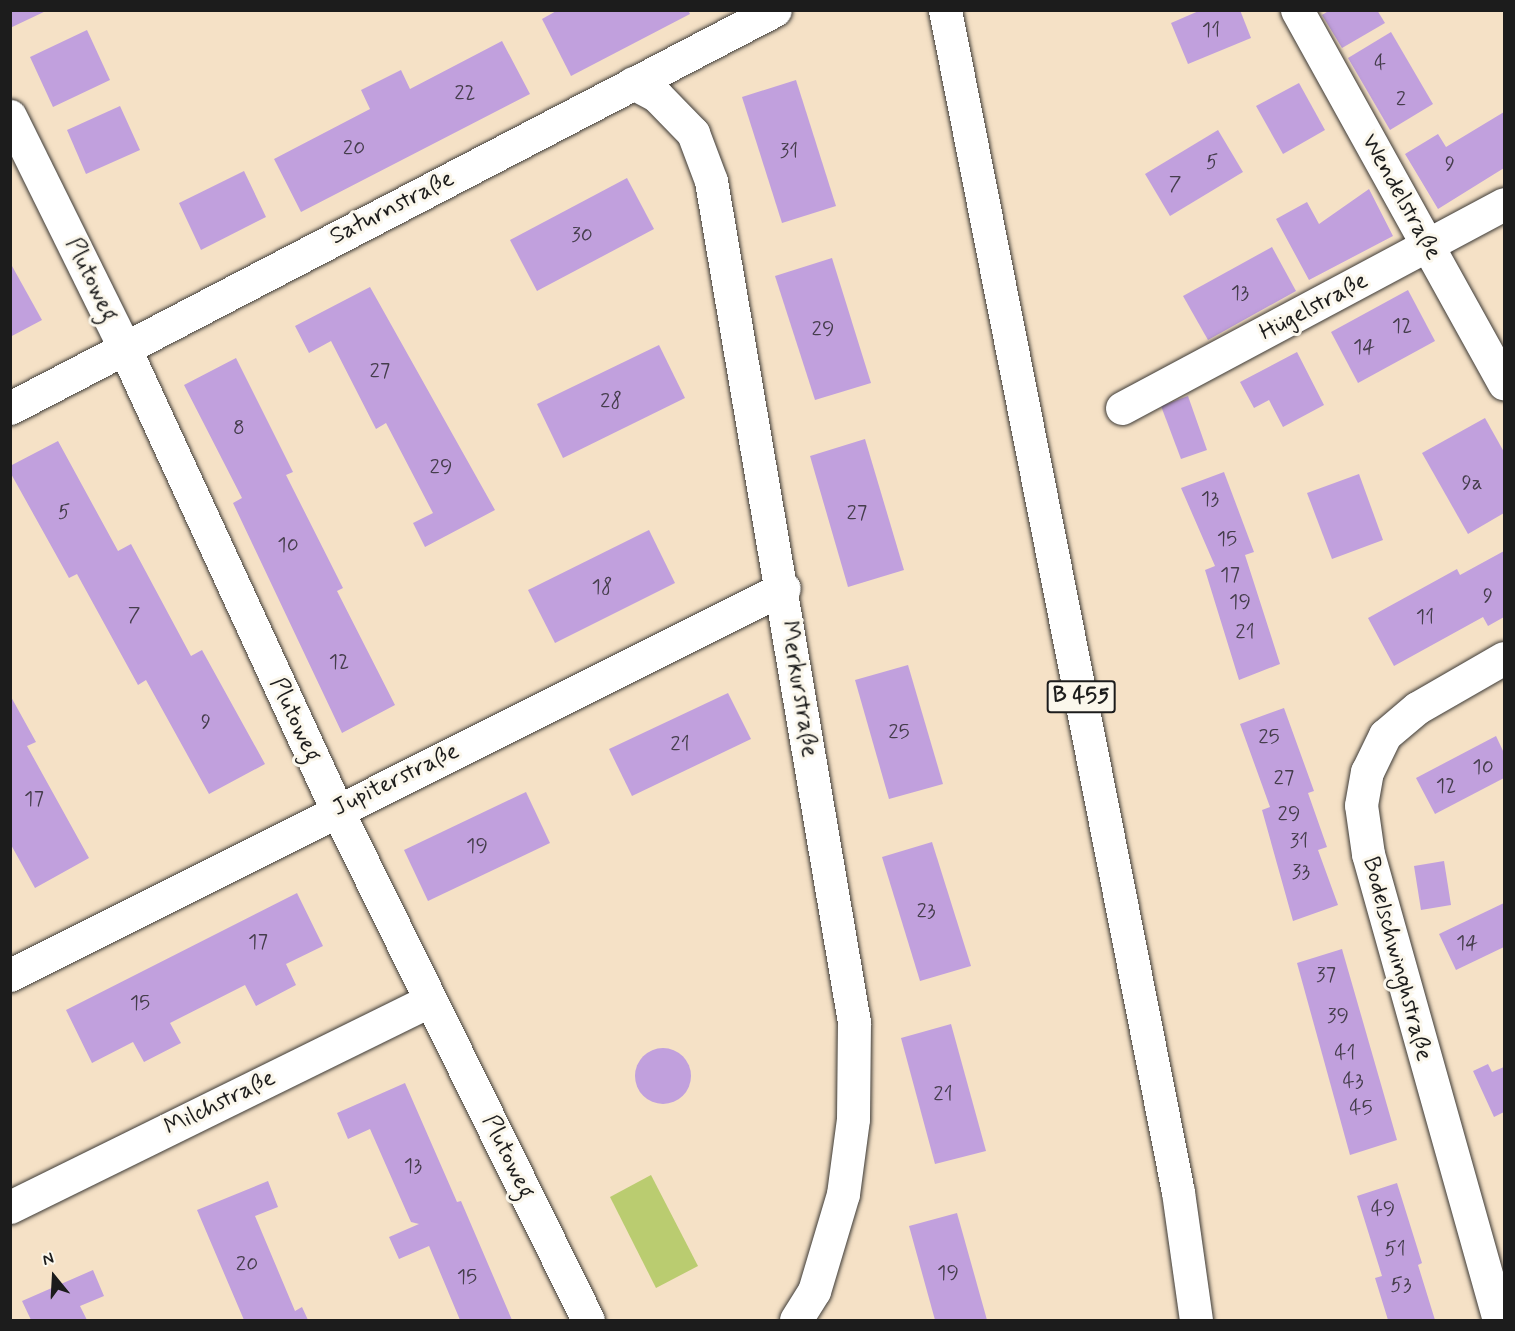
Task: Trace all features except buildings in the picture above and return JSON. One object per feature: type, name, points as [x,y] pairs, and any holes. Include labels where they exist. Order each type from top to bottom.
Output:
[{"type":"street","name":"Saturnstraße","points":[[10,408],[775,10]]},
{"type":"street","name":"B 455","points":[[945,10],[960,74],[1178,1192],[1196,1320]]},
{"type":"street","name":"B 455","points":[[957,10],[960,74]]},
{"type":"street","name":"Wendelstraße","points":[[1297,10],[1504,383]]},
{"type":"street","name":"Merkurstraße","points":[[633,83],[657,96],[693,133],[711,181],[784,588],[854,1022],[853,1119],[843,1194],[814,1291],[796,1320]]},
{"type":"street","name":"Plutoweg","points":[[10,116],[124,347],[336,810],[588,1320]]},
{"type":"street","name":"Hügelstraße","points":[[1122,408],[1504,204]]},
{"type":"street","name":"Jupiterstraße","points":[[10,975],[784,588]]},
{"type":"street","name":"Bodelschwinghstraße","points":[[1499,1320],[1368,854],[1361,806],[1366,772],[1385,735],[1417,708],[1504,658]]},
{"type":"street","name":"Milchstraße","points":[[10,1207],[430,1000]]},
{"type":"green space","points":[[651,1175],[698,1266],[656,1288],[610,1197]]}]
